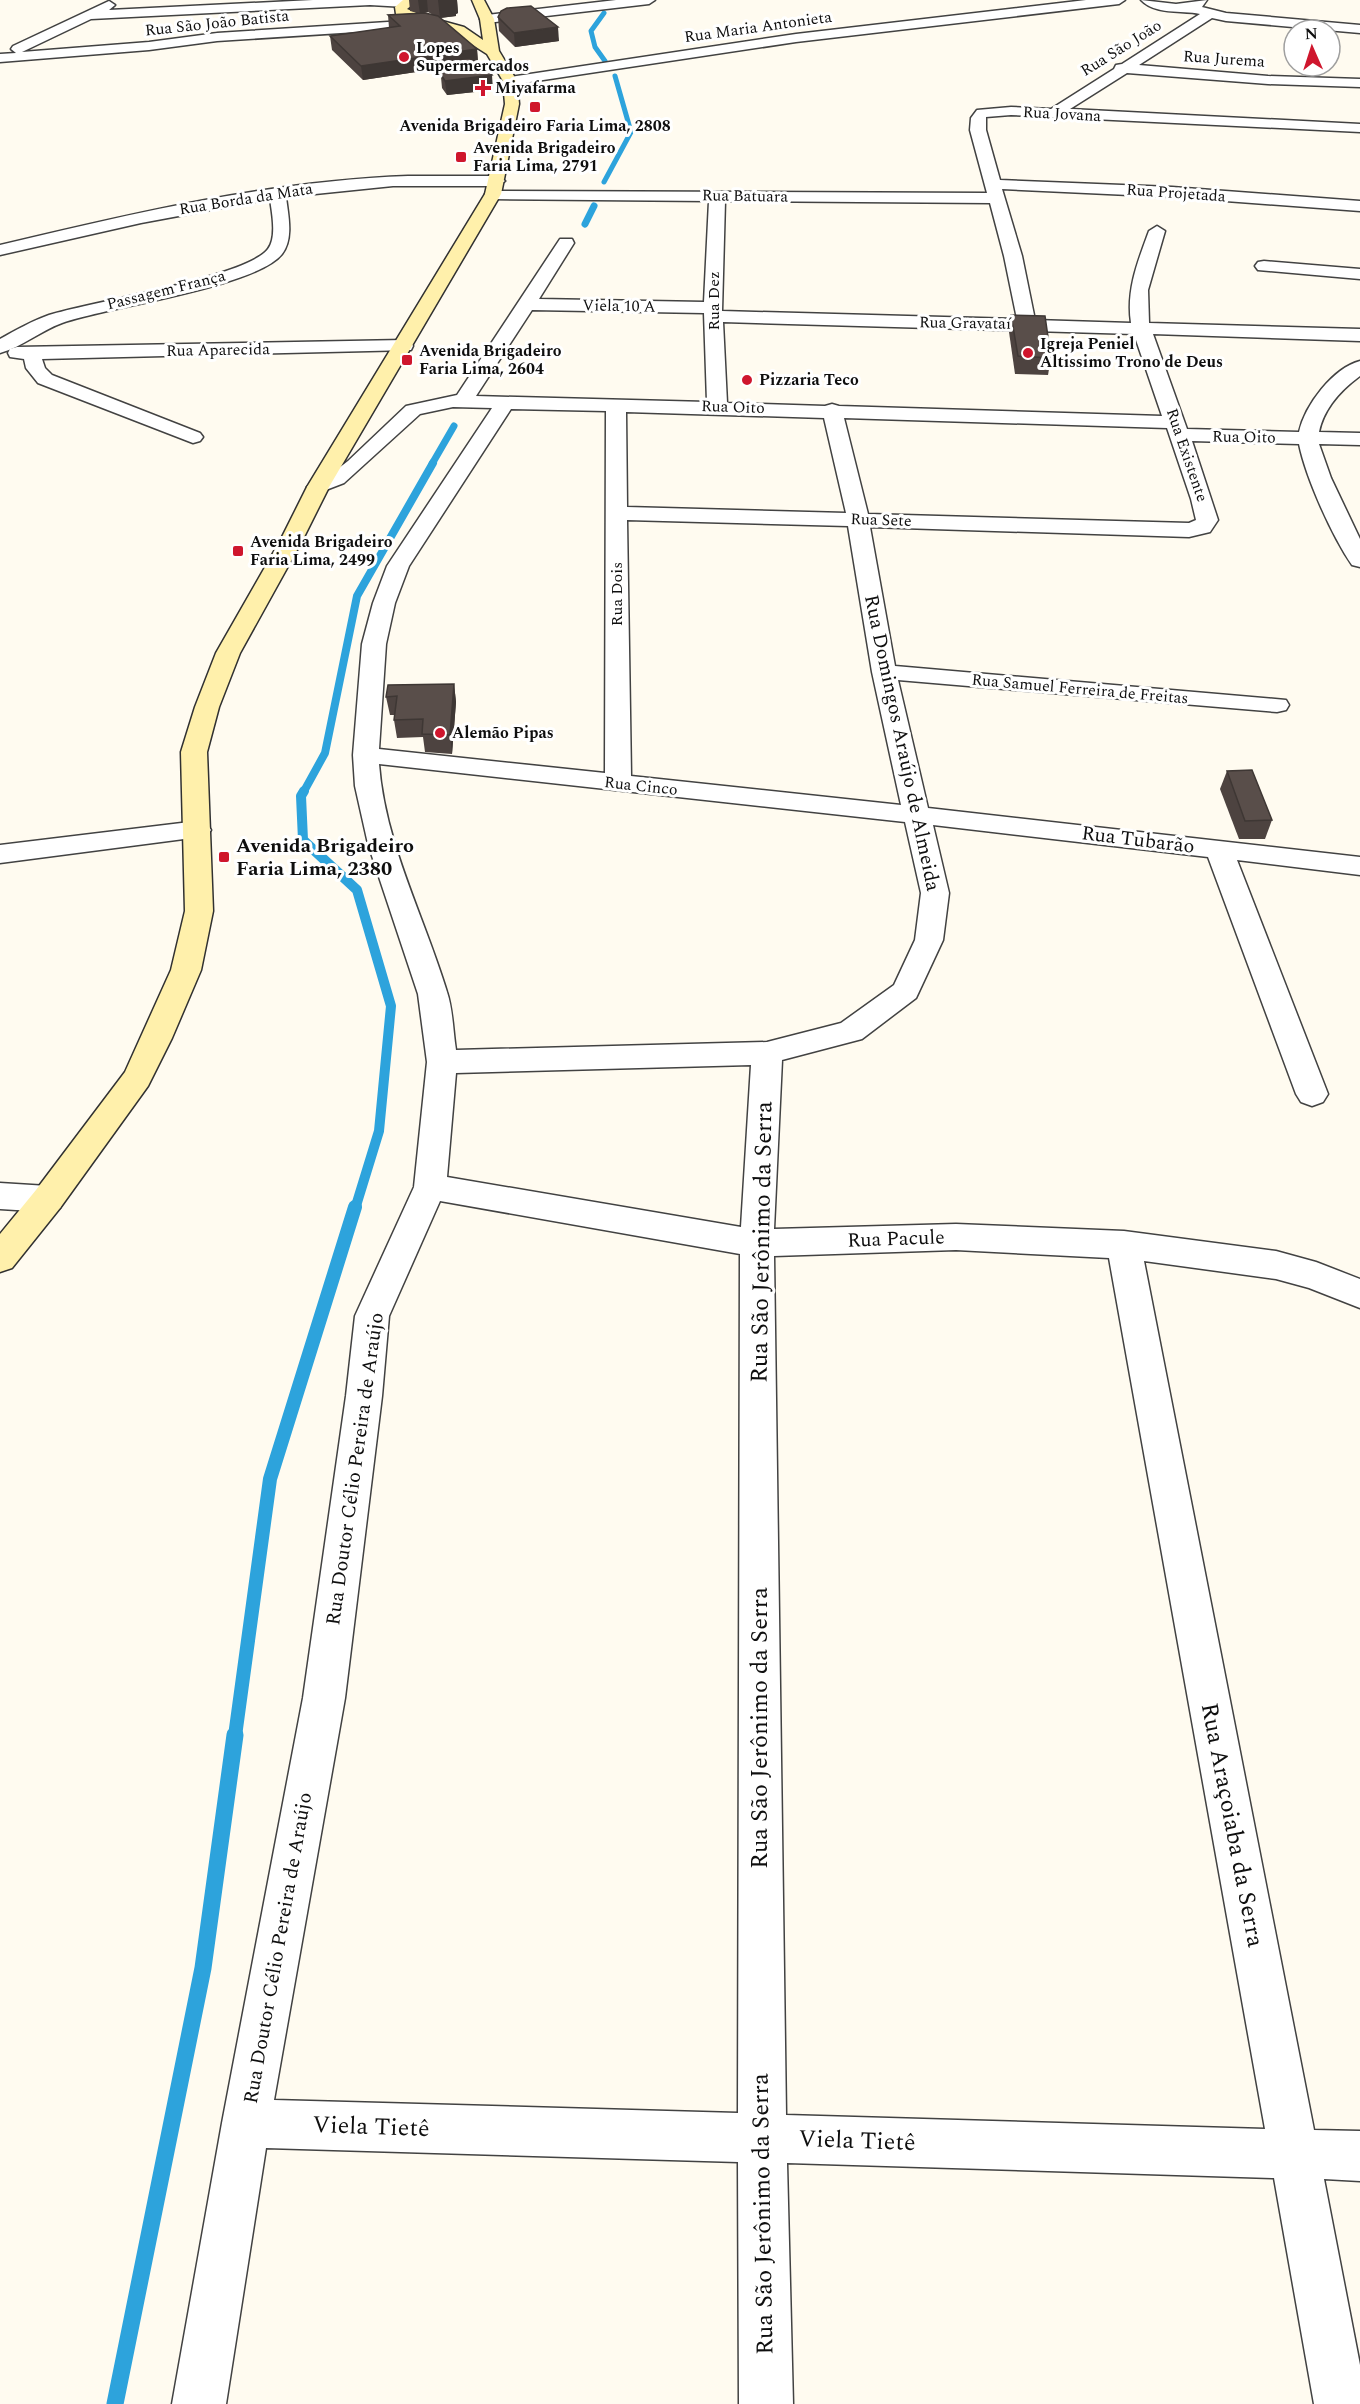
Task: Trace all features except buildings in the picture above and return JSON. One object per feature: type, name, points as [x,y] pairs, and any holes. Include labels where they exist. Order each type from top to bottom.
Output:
[{"type":"main road","points":[[462,0],[483,9]]},
{"type":"main road","points":[[409,1],[401,7],[401,10],[408,16],[459,30],[492,51]]},
{"type":"main road","points":[[438,23],[483,9]]},
{"type":"main road","points":[[0,1258],[48,1199],[137,1078],[186,970],[199,911],[194,752],[207,707],[228,653],[291,541],[318,487],[404,346],[495,187],[509,108],[512,104],[510,81],[492,51],[483,9]]},
{"type":"street","points":[[0,58],[118,0]]},
{"type":"street","points":[[483,9],[546,12],[649,0]]},
{"type":"street","name":"Rua Maria Antonieta","points":[[510,81],[796,38],[1119,0]]},
{"type":"street","points":[[1147,0],[1165,7],[1188,7],[1199,4],[1201,0]]},
{"type":"street","points":[[90,15],[409,1]]},
{"type":"street","points":[[1188,7],[1209,14],[1360,29]]},
{"type":"street","name":"Rua São João","points":[[1053,114],[1121,68],[1209,14]]},
{"type":"street","name":"Rua São João Batista","points":[[0,58],[148,46],[217,37],[438,23]]},
{"type":"street","name":"Rua Jurema","points":[[1121,68],[1268,80],[1360,83]]},
{"type":"street","name":"Rua Jovana","points":[[1026,324],[1013,256],[978,130],[978,118],[982,113],[992,111],[1360,128]]},
{"type":"street","name":"Rua Borda da Mata","points":[[0,250],[170,210],[278,193],[380,182],[495,187]]},
{"type":"street","name":"Rua Batuara","points":[[495,187],[717,195],[994,191]]},
{"type":"street","name":"Rua Projetada","points":[[994,191],[1161,191],[1360,206]]},
{"type":"street","name":"Passagem França","points":[[0,347],[56,319],[195,284],[248,269],[267,261],[276,252],[280,239],[278,193]]},
{"type":"street","name":"Rua Dez","points":[[717,195],[713,312],[717,407]]},
{"type":"street","name":"Rua Existente","points":[[1145,529],[1189,530],[1202,527],[1207,520],[1178,429],[1141,328],[1137,297],[1157,231]]},
{"type":"street","points":[[464,400],[566,243]]},
{"type":"street","points":[[1264,266],[1360,274]]},
{"type":"street","name":"Viela 10 A","points":[[526,304],[713,312]]},
{"type":"street","name":"Rua Gravataí","points":[[713,312],[1360,335]]},
{"type":"street","name":"Rua Aparecida","points":[[0,352],[33,354],[404,346]]},
{"type":"street","points":[[33,354],[32,363],[36,371],[45,379],[193,436]]},
{"type":"street","points":[[1360,367],[1330,393],[1315,416],[1308,438],[1329,497],[1360,559]]},
{"type":"street","name":"Rua Oito","points":[[318,487],[337,479],[355,465],[413,410],[434,404],[464,400],[832,410],[1308,438],[1360,439]]},
{"type":"street","name":"Rua Doutor Célio Pereira de Araújo","points":[[199,2404],[246,2123],[324,1698],[364,1396],[372,1316],[430,1187],[442,1062],[433,994],[381,844],[368,786],[366,755],[374,644],[384,603],[398,566],[506,401]]},
{"type":"street","name":"Rua Dois","points":[[616,404],[618,784]]},
{"type":"street","name":"Rua Domingos Araújo de Almeida","points":[[442,1062],[767,1053],[851,1031],[906,991],[929,940],[935,893],[884,672],[858,519],[832,410]]},
{"type":"street","name":"Rua Sete","points":[[616,513],[1145,529]]},
{"type":"street","name":"Rua Samuel Ferreira de Freitas","points":[[884,672],[1277,705]]},
{"type":"street","name":"Rua Cinco","points":[[366,755],[916,816]]},
{"type":"street","name":"Rua Tubarão","points":[[916,816],[1085,833],[1360,866]]},
{"type":"street","points":[[0,854],[198,830]]},
{"type":"street","points":[[1219,849],[1312,1094]]},
{"type":"street","name":"Rua São Jerônimo da Serra","points":[[766,2404],[762,2138],[757,1243],[767,1053]]},
{"type":"street","name":"Rua Pacule","points":[[430,1187],[757,1243],[956,1237],[1124,1245],[1276,1265],[1316,1276],[1360,1294]]},
{"type":"street","points":[[0,1196],[48,1199]]},
{"type":"street","name":"Rua Araçoiaba da Serra","points":[[1124,1245],[1341,2404]]},
{"type":"street","name":"Viela Tietê","points":[[246,2123],[1360,2156]]},
{"type":"waterway","points":[[604,13],[591,31],[595,47],[605,61]]},
{"type":"waterway","points":[[604,182],[631,132],[615,76]]},
{"type":"waterway","points":[[585,224],[594,206]]},
{"type":"waterway","points":[[432,464],[454,426]]},
{"type":"waterway","points":[[303,793],[325,753],[357,596],[433,463]]},
{"type":"waterway","points":[[304,791],[301,796],[303,840],[357,890],[391,1006],[379,1131],[355,1209]]},
{"type":"waterway","points":[[235,1736],[270,1479],[355,1207]]},
{"type":"waterway","points":[[115,2404],[203,1968],[235,1735]]},
{"type":"place","name":"Lopes Supermercados","points":[[404,57]]},
{"type":"place","name":"Miyafarma","points":[[483,88]]},
{"type":"place","name":"Avenida Brigadeiro Faria Lima, 2808","points":[[535,107]]},
{"type":"place","name":"Avenida Brigadeiro Faria Lima, 2791","points":[[461,157]]},
{"type":"place","name":"Igreja Peniel Altissimo Trono de Deus","points":[[1028,353]]},
{"type":"place","name":"Avenida Brigadeiro Faria Lima, 2604","points":[[407,360]]},
{"type":"place","name":"Pizzaria Teco","points":[[747,380]]},
{"type":"place","name":"Avenida Brigadeiro Faria Lima, 2499","points":[[238,551]]},
{"type":"place","name":"Alemão Pipas","points":[[440,733]]},
{"type":"place","name":"Avenida Brigadeiro Faria Lima, 2380","points":[[224,857]]}]
